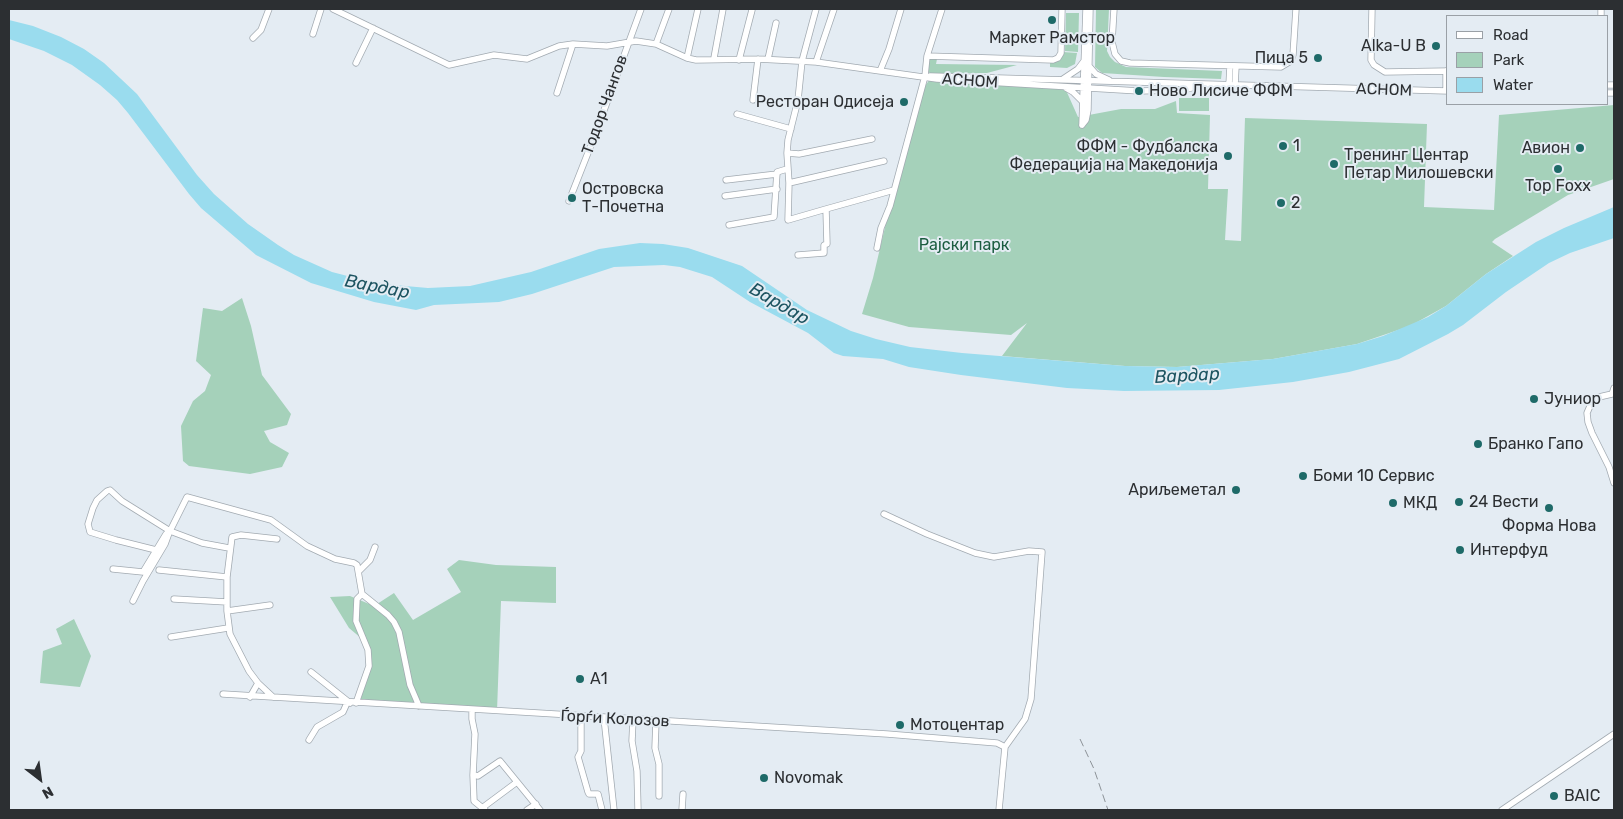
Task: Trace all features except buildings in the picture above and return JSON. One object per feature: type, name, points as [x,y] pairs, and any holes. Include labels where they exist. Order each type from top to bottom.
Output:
[{"type":"street","points":[[253,38],[261,30],[270,9]]},
{"type":"street","points":[[313,34],[321,9]]},
{"type":"street","points":[[333,9],[449,65],[494,55],[527,59],[559,46],[573,44],[607,46],[628,41],[656,44],[686,58],[698,9]]},
{"type":"street","points":[[635,9],[640,9]]},
{"type":"street","name":"Тодор Чангов","points":[[568,201],[595,135],[640,9]]},
{"type":"street","points":[[656,44],[669,9]]},
{"type":"street","points":[[714,58],[723,9]]},
{"type":"street","points":[[816,9],[802,61],[798,100],[787,153],[789,183],[788,220],[894,190]]},
{"type":"street","points":[[816,62],[834,9]]},
{"type":"street","points":[[880,71],[901,9]]},
{"type":"street","points":[[877,248],[881,228],[894,190],[925,76],[927,56],[942,9]]},
{"type":"street","points":[[927,56],[1053,60],[1058,58],[1061,53],[1062,9]]},
{"type":"street","points":[[1086,9],[1086,102]]},
{"type":"street","points":[[1086,85],[1089,66],[1090,9]]},
{"type":"street","points":[[1114,9],[1112,42],[1115,54],[1121,61],[1130,64],[1281,67],[1288,64],[1294,55],[1296,9]]},
{"type":"street","points":[[1372,9],[1371,60],[1374,66],[1385,72],[1446,71],[1446,92]]},
{"type":"street","points":[[739,60],[752,10]]},
{"type":"street","points":[[768,59],[776,23]]},
{"type":"street","points":[[356,63],[373,28]]},
{"type":"street","points":[[557,93],[573,44]]},
{"type":"street","points":[[1085,57],[1081,66],[1062,84],[1086,102]]},
{"type":"street","name":"АСНОМ","points":[[686,58],[696,60],[758,58],[816,62],[937,79],[1086,85],[1116,82],[1446,92]]},
{"type":"street","points":[[753,100],[758,58]]},
{"type":"street","points":[[1089,66],[1100,76],[1116,82]]},
{"type":"street","points":[[1232,85],[1233,66]]},
{"type":"street","name":"АСНОМ","points":[[1086,85],[1108,90],[1170,91],[1184,90],[1202,85]]},
{"type":"street","points":[[1086,102],[1096,93],[1108,90]]},
{"type":"street","points":[[737,114],[791,129]]},
{"type":"street","points":[[787,153],[799,154],[872,139]]},
{"type":"street","points":[[789,183],[884,161]]},
{"type":"street","points":[[726,180],[776,174],[779,170],[787,169]]},
{"type":"street","points":[[729,225],[774,217],[777,188],[776,174]]},
{"type":"street","points":[[725,196],[777,188]]},
{"type":"street","points":[[798,255],[824,253],[824,245],[827,244],[826,209]]},
{"type":"street","points":[[1614,392],[1599,397],[1590,406],[1587,413],[1590,428],[1609,467],[1614,483]]},
{"type":"street","points":[[156,550],[91,533],[88,524],[93,508],[97,500],[107,490],[110,490],[122,501],[170,531],[202,543],[229,548]]},
{"type":"street","points":[[134,601],[143,581],[166,544],[170,531],[187,497],[271,520],[307,546],[335,559],[357,565],[362,594],[394,622],[402,642],[410,685],[418,706]]},
{"type":"street","points":[[884,514],[927,534],[994,557],[1029,551],[1042,552],[1029,710],[1019,730],[1005,748],[999,810]]},
{"type":"street","points":[[113,569],[143,572],[166,534],[170,531]]},
{"type":"street","points":[[273,698],[258,683],[237,650],[228,628],[227,577],[229,548],[232,537],[236,535],[278,539]]},
{"type":"street","points":[[359,571],[370,560],[375,547]]},
{"type":"street","points":[[159,570],[227,577]]},
{"type":"street","points":[[309,740],[317,727],[343,712],[351,703],[369,666],[368,650],[356,621],[357,600],[362,594]]},
{"type":"street","points":[[174,599],[227,602]]},
{"type":"street","points":[[227,611],[270,605]]},
{"type":"street","points":[[171,637],[228,628]]},
{"type":"street","points":[[311,672],[351,703]]},
{"type":"street","points":[[250,697],[258,683]]},
{"type":"street","name":"Ѓорѓи Колозов","points":[[223,694],[973,741],[998,743],[1005,748]]},
{"type":"street","points":[[472,709],[475,734],[474,800],[483,809],[517,782]]},
{"type":"street","points":[[582,717],[581,751],[578,757],[588,792],[590,794],[598,794],[602,810]]},
{"type":"street","points":[[604,718],[614,810]]},
{"type":"street","points":[[633,720],[632,741],[637,771],[638,810]]},
{"type":"street","points":[[656,721],[655,748],[659,764],[659,796]]},
{"type":"street","points":[[1502,810],[1614,734]]},
{"type":"street","points":[[473,776],[478,776],[500,762],[540,810]]},
{"type":"street","points":[[682,810],[683,794]]},
{"type":"street","points":[[528,810],[536,804]]},
{"type":"green space","points":[[1096,9],[1109,9],[1107,51],[1115,62],[1126,67],[1222,71],[1221,79],[1102,73],[1095,67]]},
{"type":"green space","points":[[1066,13],[1079,13],[1078,52],[1065,51]]},
{"type":"green space","points":[[1063,52],[1077,53],[1075,64],[1067,68],[1050,67],[1050,62]]},
{"type":"green space","points":[[928,59],[937,59],[936,64],[1017,65],[987,73],[930,73],[928,72]]},
{"type":"green space","name":"Рајски парк","points":[[930,79],[1054,89],[1065,88],[1078,117],[1121,109],[1155,109],[1176,101],[1177,113],[1210,115],[1208,189],[1228,189],[1225,240],[1241,241],[1245,118],[1427,124],[1424,207],[1494,210],[1499,115],[1614,105],[1614,179],[1568,195],[1495,239],[1492,242],[1513,256],[1486,274],[1446,306],[1410,326],[1357,344],[1273,359],[1177,367],[1125,366],[1002,356],[1027,323],[1011,335],[909,327],[862,314],[873,278],[890,206],[925,86]]},
{"type":"green space","points":[[1179,98],[1209,98],[1209,111],[1179,111]]},
{"type":"green space","points":[[242,298],[251,326],[262,375],[291,414],[287,425],[264,431],[270,442],[289,453],[282,467],[250,474],[189,466],[183,461],[181,426],[193,401],[205,391],[211,375],[196,361],[203,308],[222,311]]},
{"type":"green space","points":[[459,560],[496,565],[556,567],[556,603],[501,601],[497,711],[360,703],[368,667],[368,644],[349,628],[330,597],[350,596],[374,606],[394,593],[413,620],[461,592],[447,569]]},
{"type":"green space","points":[[74,619],[91,656],[80,687],[40,683],[43,651],[62,644],[56,629]]},
{"type":"water","name":"Вардар","points":[[9,20],[33,26],[61,37],[84,49],[104,63],[137,94],[197,175],[214,194],[248,224],[278,245],[294,255],[332,272],[394,285],[428,288],[470,286],[531,272],[599,249],[640,243],[663,244],[688,248],[742,266],[807,310],[851,331],[876,339],[910,347],[962,353],[1125,366],[1177,367],[1273,359],[1357,344],[1383,336],[1428,317],[1446,306],[1486,274],[1536,242],[1614,207],[1614,238],[1570,253],[1549,263],[1506,292],[1463,325],[1399,359],[1349,372],[1293,382],[1219,390],[1124,391],[1067,388],[909,367],[883,359],[843,356],[834,353],[808,333],[750,302],[712,277],[680,267],[664,265],[614,267],[532,294],[499,302],[434,305],[416,310],[374,302],[311,283],[256,255],[201,208],[117,100],[72,65],[44,51],[9,39]]},
{"type":"railway","points":[[1080,739],[1094,769],[1108,810]]},
{"type":"place","name":"Маркет Рамстор","points":[[1052,20]]},
{"type":"place","name":"Alka-U B","points":[[1436,46]]},
{"type":"place","name":"Пица 5","points":[[1318,58]]},
{"type":"place","name":"Ново Лисиче ФФМ","points":[[1139,91]]},
{"type":"place","name":"Ресторан Одисеја","points":[[904,102]]},
{"type":"place","name":"1","points":[[1283,146]]},
{"type":"place","name":"Авион","points":[[1580,148]]},
{"type":"place","name":"ФФМ - Фудбалска Федерација на Македонија","points":[[1228,156]]},
{"type":"place","name":"Тренинг Центар Петар Милошевски","points":[[1334,164]]},
{"type":"place","name":"Top Foxx","points":[[1558,169]]},
{"type":"place","name":"Островска Т-Почетна","points":[[572,198]]},
{"type":"place","name":"2","points":[[1281,203]]},
{"type":"place","name":"Јуниор","points":[[1534,399]]},
{"type":"place","name":"Бранко Гапо","points":[[1478,444]]},
{"type":"place","name":"Боми 10 Сервис","points":[[1303,476]]},
{"type":"place","name":"Ариљеметал","points":[[1236,490]]},
{"type":"place","name":"24 Вести","points":[[1459,502]]},
{"type":"place","name":"МКД","points":[[1393,503]]},
{"type":"place","name":"Форма Нова","points":[[1549,508]]},
{"type":"place","name":"Интерфуд","points":[[1460,550]]},
{"type":"place","name":"А1","points":[[580,679]]},
{"type":"place","name":"Мотоцентар","points":[[900,725]]},
{"type":"place","name":"Novomak","points":[[764,778]]},
{"type":"place","name":"BAIC","points":[[1554,796]]}]
